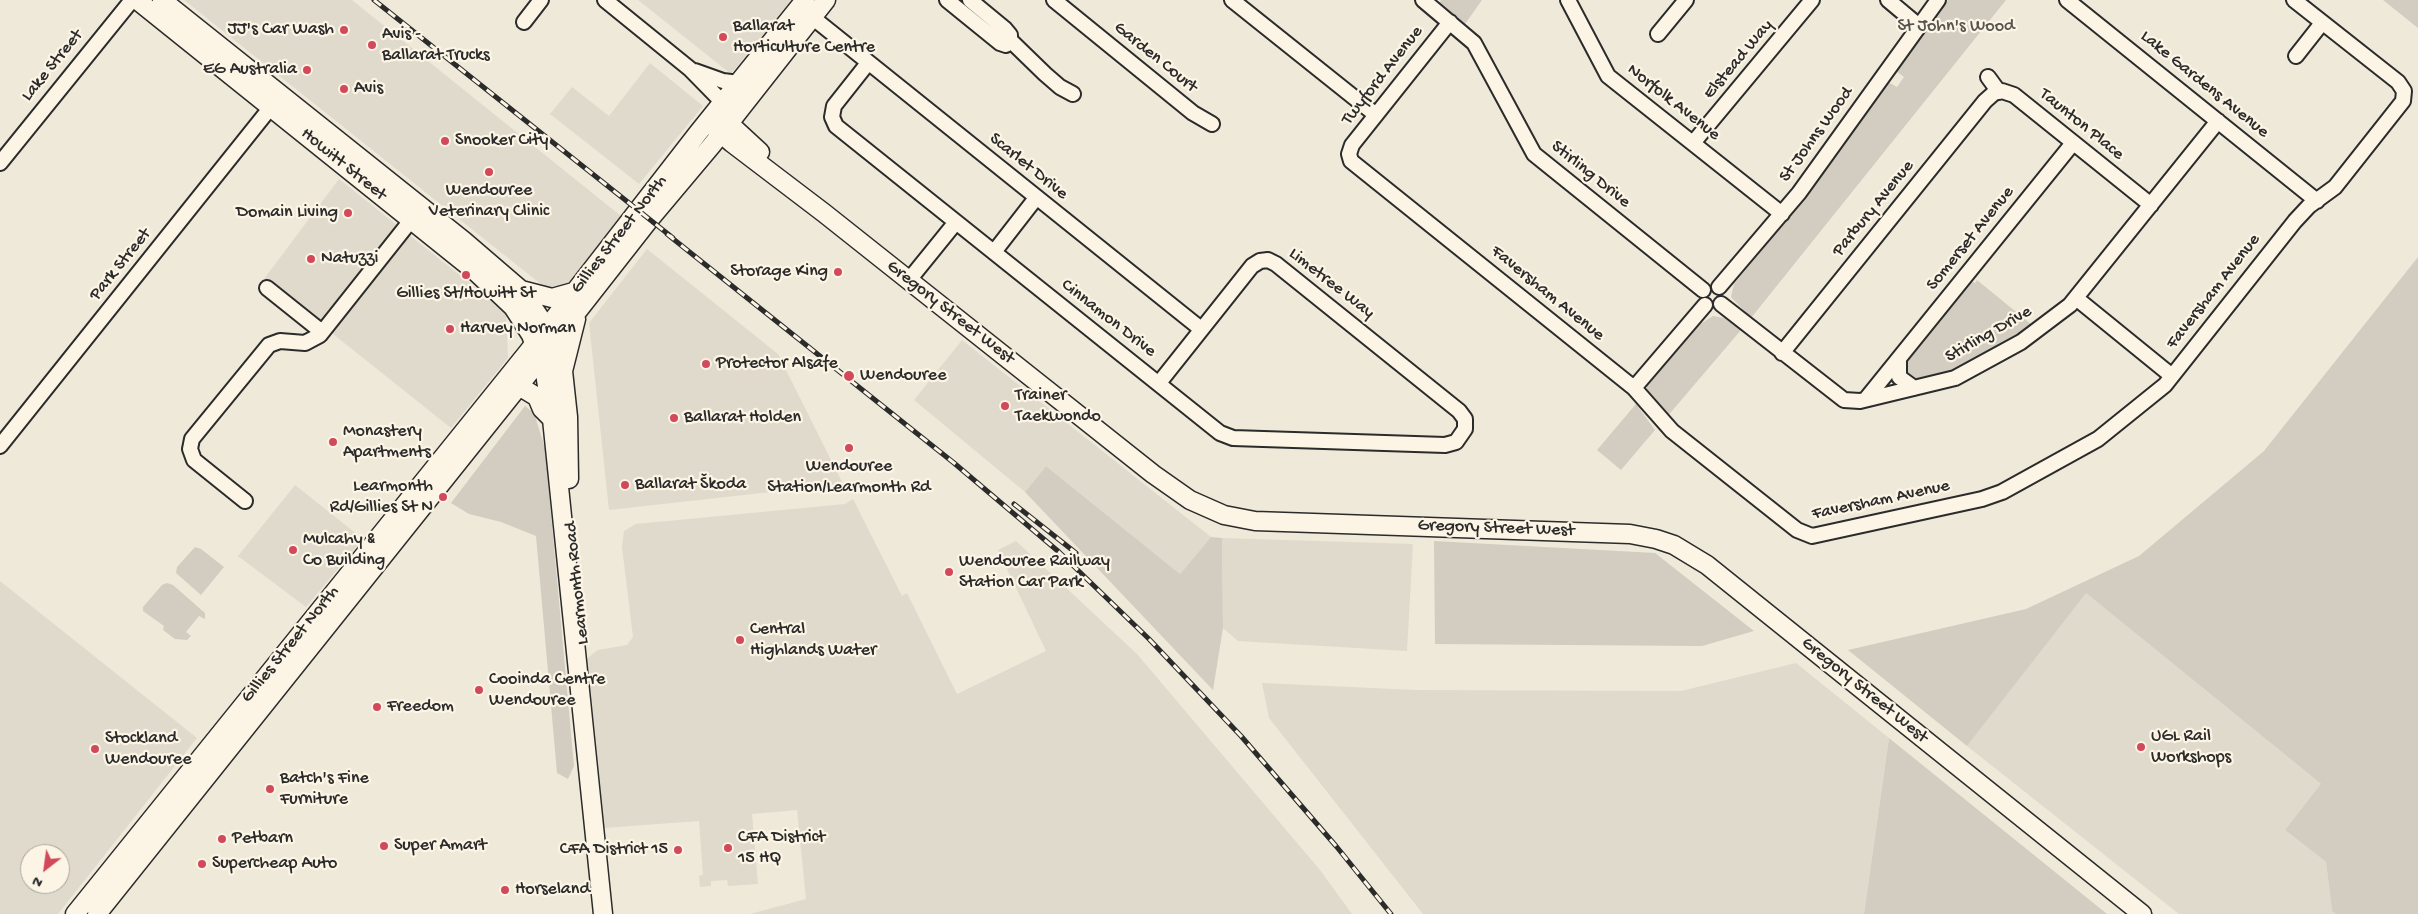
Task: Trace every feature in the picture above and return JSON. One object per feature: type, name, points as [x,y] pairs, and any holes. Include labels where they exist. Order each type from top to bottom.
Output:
[{"type":"main road","name":"Howitt Street","points":[[136,0],[271,107],[312,129]]},
{"type":"main road","name":"Howitt Street","points":[[162,0],[312,129],[417,213],[521,290],[550,336]]},
{"type":"main road","name":"Gillies Street North","points":[[550,336],[577,312],[649,220],[722,118],[739,83],[806,0]]},
{"type":"main road","name":"Gillies Street North","points":[[75,914],[208,762],[550,336],[577,291],[722,118],[801,31],[826,0]]},
{"type":"main road","name":"Gregory Street West","points":[[722,118],[824,213],[1176,491],[1199,506],[1224,515],[1255,522],[1630,534],[1656,539],[1684,550],[1707,566],[2142,914]]},
{"type":"main road","name":"Howitt Street","points":[[417,213],[504,297],[521,319],[538,351]]},
{"type":"main road","points":[[521,290],[552,298],[577,291]]},
{"type":"main road","points":[[562,371],[577,312]]},
{"type":"main road","points":[[521,319],[515,380],[536,397],[542,409],[552,419]]},
{"type":"main road","name":"Learmonth Road","points":[[550,336],[562,371],[568,417],[571,530],[580,639],[598,819],[612,914]]},
{"type":"main road","name":"Learmonth Road","points":[[538,351],[552,419],[580,639]]},
{"type":"main road","name":"Gillies Street North","points":[[96,914],[208,762]]},
{"type":"main road","name":"Learmonth Road","points":[[598,819],[603,914]]},
{"type":"street","name":"Lake Street","points":[[117,16],[122,0]]},
{"type":"street","name":"Lake Street","points":[[0,163],[117,16],[132,0]]},
{"type":"street","points":[[524,22],[541,0]]},
{"type":"street","points":[[605,0],[690,69],[709,77],[739,83]]},
{"type":"street","points":[[970,0],[1002,26],[1009,33],[1010,40],[1054,82],[1073,94]]},
{"type":"street","name":"Garden Court","points":[[1054,0],[1193,113],[1212,124]]},
{"type":"street","points":[[1232,0],[1376,115]]},
{"type":"street","name":"Stirling Drive","points":[[1423,0],[1476,46],[1534,154],[1703,290]]},
{"type":"street","name":"Norfolk Avenue","points":[[1568,0],[1608,76],[1782,214]]},
{"type":"street","points":[[1658,34],[1686,0]]},
{"type":"street","name":"Elstead Way","points":[[1693,143],[1812,0]]},
{"type":"street","points":[[1888,0],[1920,26]]},
{"type":"street","name":"St Johns Wood","points":[[1719,287],[1782,214],[1938,0]]},
{"type":"street","name":"Lake Gardens Avenue","points":[[2067,0],[2317,201]]},
{"type":"street","points":[[2294,0],[2322,22],[2296,56]]},
{"type":"street","points":[[956,3],[993,38],[1004,45],[1010,40]]},
{"type":"street","name":"Scarlet Drive","points":[[812,17],[1201,330]]},
{"type":"street","name":"Twyford Avenue","points":[[1349,156],[1351,147],[1450,22]]},
{"type":"street","name":"Faversham Avenue","points":[[1349,156],[1357,166],[1634,388],[1672,431],[1796,530],[1812,536],[1982,499],[2002,492],[2098,440],[2172,376],[2295,221],[2338,184],[2401,105],[2404,96],[2403,89],[2398,82],[2322,22]]},
{"type":"street","points":[[993,38],[1002,26]]},
{"type":"street","name":"Scarlet Drive","points":[[801,31],[817,29],[831,34]]},
{"type":"street","name":"Cinnamon Drive","points":[[868,63],[834,106],[832,117],[835,124],[1220,433],[1233,438],[1445,445],[1456,442],[1464,432]]},
{"type":"street","points":[[690,69],[722,118]]},
{"type":"street","points":[[1988,77],[1999,92]]},
{"type":"street","name":"Taunton Place","points":[[1999,92],[2014,95],[2151,205]]},
{"type":"street","name":"Parbury Avenue","points":[[1782,353],[1985,101],[1999,92]]},
{"type":"street","name":"Park Street","points":[[0,446],[271,107]]},
{"type":"street","name":"Stirling Drive","points":[[1721,304],[1842,400],[1852,402],[1955,378],[2001,354],[2036,332],[2076,298],[2218,121]]},
{"type":"street","name":"Somerset Avenue","points":[[1866,399],[2073,143]]},
{"type":"street","points":[[994,252],[1036,198]]},
{"type":"street","points":[[245,501],[194,460],[190,452],[192,440],[269,345],[280,341],[295,344],[307,343],[322,332],[417,213]]},
{"type":"street","points":[[909,280],[956,222]]},
{"type":"street","name":"Limetree Way","points":[[1159,383],[1254,265],[1263,260],[1272,262],[1460,411],[1464,419],[1464,432]]},
{"type":"street","points":[[1712,285],[1719,287],[1724,297],[1721,304],[1712,308],[1705,305],[1701,300],[1703,290],[1712,285]]},
{"type":"street","points":[[267,288],[322,332]]},
{"type":"street","points":[[2076,298],[2172,376]]},
{"type":"street","points":[[1634,388],[1705,305]]},
{"type":"street","points":[[1899,359],[1899,377],[1914,388]]},
{"type":"shaded area","points":[[184,0],[352,0],[621,216],[564,288],[547,289]]},
{"type":"shaded area","name":"Ballarat Horticulture Centre","points":[[638,0],[791,0],[731,74]]},
{"type":"shaded area","points":[[650,63],[703,106],[639,184],[550,114],[572,87],[609,116]]},
{"type":"shaded area","points":[[339,179],[506,312],[508,358],[451,428],[264,279]]},
{"type":"shaded area","points":[[647,249],[778,354],[843,484],[609,510],[589,323]]},
{"type":"shaded area","points":[[962,340],[1211,537],[1180,574],[1046,466],[1025,492],[914,400]]},
{"type":"shaded area","points":[[295,485],[363,539],[306,607],[238,556]]},
{"type":"shaded area","points":[[853,499],[902,596],[907,593],[957,694],[1046,651],[998,550],[1016,541],[1137,654],[1320,870],[1352,914],[750,914],[806,899],[797,810],[752,814],[758,884],[728,886],[727,880],[711,881],[711,886],[700,887],[699,876],[703,875],[699,821],[604,828],[586,659],[598,650],[627,645],[633,637],[622,547],[624,531],[636,524],[845,504]]},
{"type":"shaded area","points":[[1222,538],[1413,544],[1407,651],[1238,641],[1223,628]]},
{"type":"shaded area","name":"Stockland Wendouree","points":[[0,581],[197,738],[58,914],[0,914]]},
{"type":"shaded area","points":[[2085,592],[2322,785],[2285,830],[2326,862],[2332,911],[2336,914],[2179,914],[1967,746]]},
{"type":"shaded area","points":[[1796,663],[1889,738],[1864,914],[1423,914],[1269,718],[1262,683],[1416,690],[1681,691]]},
{"type":"green space","points":[[1441,0],[1482,0],[1465,24],[1439,3]]},
{"type":"green space","name":"St John's Wood","points":[[1948,0],[2006,0],[1751,318],[1731,297],[1734,284],[1800,204],[1888,82],[1897,87],[1904,77],[1896,71]]},
{"type":"green space","points":[[2383,0],[2418,0],[2418,28]]},
{"type":"green space","points":[[2418,257],[2418,914],[2336,914],[2332,911],[2326,862],[2285,830],[2321,784],[2086,593],[1967,746],[1848,650],[2026,609],[2139,556],[2264,451]]},
{"type":"green space","points":[[1969,280],[1975,283],[1977,280],[2032,325],[1956,370],[1909,380],[1901,365]]},
{"type":"green space","points":[[1713,316],[1724,318],[1741,330],[1666,418],[1647,391],[1647,382],[1691,330]]},
{"type":"green space","points":[[1636,404],[1655,430],[1621,470],[1597,450]]},
{"type":"green space","points":[[525,406],[534,413],[545,448],[574,766],[568,779],[557,773],[536,536],[501,522],[469,514],[451,503]]},
{"type":"green space","points":[[1046,466],[1180,574],[1211,537],[1222,538],[1223,628],[1213,690],[1025,492]]},
{"type":"green space","points":[[1434,541],[1655,553],[1754,631],[1702,646],[1435,644]]},
{"type":"green space","points":[[195,547],[201,549],[224,567],[201,595],[176,573],[177,567]]},
{"type":"green space","points":[[167,583],[173,585],[205,613],[205,619],[199,616],[186,632],[191,636],[187,640],[175,639],[163,630],[164,626],[143,611],[143,607],[162,585]]},
{"type":"green space","points":[[1889,738],[2107,914],[1864,914]]},
{"type":"railway","points":[[374,0],[673,238]]},
{"type":"railway","points":[[667,234],[954,463],[1059,552],[1149,639],[1241,736],[1336,846],[1391,914]]},
{"type":"railway","points":[[1014,504],[1076,553]]},
{"type":"place","name":"JJ's Car Wash","points":[[344,30]]},
{"type":"place","name":"Ballarat Horticulture Centre","points":[[723,37]]},
{"type":"place","name":"Avis - Ballarat Trucks","points":[[372,45]]},
{"type":"place","name":"EG Australia","points":[[307,70]]},
{"type":"place","name":"Avis","points":[[344,89]]},
{"type":"place","name":"Snooker City","points":[[445,141]]},
{"type":"place","name":"Wendouree Veterinary Clinic","points":[[489,172]]},
{"type":"place","name":"Domain Living","points":[[348,213]]},
{"type":"place","name":"Natuzzi","points":[[311,259]]},
{"type":"place","name":"Storage King","points":[[838,272]]},
{"type":"place","name":"Gillies St/Howitt St","points":[[466,275]]},
{"type":"place","name":"Harvey Norman","points":[[450,329]]},
{"type":"place","name":"Protector Alsafe","points":[[706,364]]},
{"type":"place","name":"Wendouree","points":[[849,376]]},
{"type":"place","name":"Trainer Taekwondo","points":[[1005,406]]},
{"type":"place","name":"Ballarat Holden","points":[[674,418]]},
{"type":"place","name":"Monastery Apartments","points":[[333,442]]},
{"type":"place","name":"Wendouree Station/Learmonth Rd","points":[[849,448]]},
{"type":"place","name":"Ballarat Škoda","points":[[625,485]]},
{"type":"place","name":"Learmonth Rd/Gillies St N","points":[[443,497]]},
{"type":"place","name":"Mulcahy & Co Building","points":[[293,550]]},
{"type":"place","name":"Wendouree Railway Station Car Park","points":[[949,572]]},
{"type":"place","name":"Central Highlands Water","points":[[740,640]]},
{"type":"place","name":"Cooinda Centre Wendouree","points":[[479,690]]},
{"type":"place","name":"Freedom","points":[[377,707]]},
{"type":"place","name":"UGL Rail Workshops","points":[[2141,747]]},
{"type":"place","name":"Stockland Wendouree","points":[[95,749]]},
{"type":"place","name":"Batch's Fine Furniture","points":[[270,789]]},
{"type":"place","name":"Petbarn","points":[[222,839]]},
{"type":"place","name":"Super Amart","points":[[384,846]]},
{"type":"place","name":"CFA District 15 HQ","points":[[728,848]]},
{"type":"place","name":"CFA District 15","points":[[678,850]]},
{"type":"place","name":"Supercheap Auto","points":[[202,864]]},
{"type":"place","name":"Horseland","points":[[505,890]]}]
